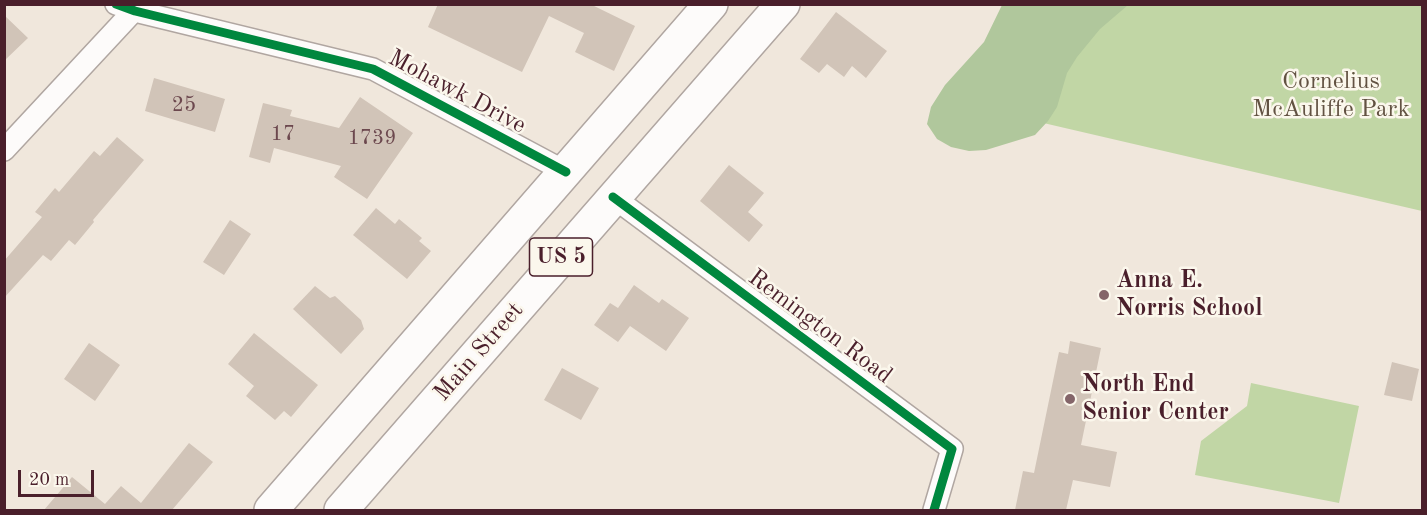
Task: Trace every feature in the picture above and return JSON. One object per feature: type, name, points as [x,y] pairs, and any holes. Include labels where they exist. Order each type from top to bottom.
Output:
[{"type":"highway","name":"US 5","points":[[271,510],[711,4]]},
{"type":"highway","name":"Main Street","points":[[341,510],[783,4]]},
{"type":"street","name":"Mohawk Drive","points":[[4,150],[130,7],[373,69],[566,171]]},
{"type":"street","name":"Remington Road","points":[[613,197],[952,449],[934,510]]},
{"type":"green space","points":[[1002,5],[1128,5],[1100,29],[1077,57],[1067,73],[1057,107],[1035,135],[986,150],[969,151],[951,147],[937,139],[927,124],[931,107],[945,85],[984,42]]},
{"type":"green space","name":"Cornelius McAuliffe Park","points":[[1078,5],[1422,5],[1422,211],[966,105]]},
{"type":"green space","points":[[1251,383],[1359,406],[1339,503],[1195,475],[1201,441],[1247,406]]},
{"type":"building","points":[[438,4],[590,4],[635,26],[614,71],[575,52],[584,33],[549,16],[522,72],[428,27]]},
{"type":"building","points":[[836,12],[887,51],[866,78],[852,66],[844,77],[827,64],[819,73],[800,59]]},
{"type":"building","points":[[4,15],[28,38],[4,61]]},
{"type":"building","points":[[154,78],[225,99],[215,132],[145,111]]},
{"type":"building","points":[[360,97],[413,133],[367,199],[334,177],[341,166],[274,148],[270,163],[249,157],[263,103],[292,110],[290,116],[339,128]]},
{"type":"building","points":[[117,137],[144,160],[75,245],[69,240],[51,261],[43,255],[4,298],[4,261],[42,217],[35,212],[55,188],[59,192],[94,151],[100,156]]},
{"type":"building","points":[[729,165],[764,193],[748,212],[763,225],[749,242],[700,201]]},
{"type":"building","points":[[376,208],[395,224],[399,219],[422,238],[419,241],[431,251],[407,279],[353,235]]},
{"type":"building","points":[[230,220],[251,234],[224,275],[203,262]]},
{"type":"building","points":[[634,285],[659,303],[662,299],[689,318],[666,351],[630,326],[618,342],[594,325],[610,303],[618,308]]},
{"type":"building","points":[[315,286],[330,298],[335,296],[361,320],[364,329],[341,354],[293,309]]},
{"type":"building","points":[[254,333],[318,385],[291,417],[284,411],[275,420],[246,396],[254,386],[228,364]]},
{"type":"building","name":"North End Senior Center","points":[[1070,341],[1101,348],[1081,445],[1117,452],[1110,487],[1073,480],[1066,510],[1015,510],[1023,471],[1034,473],[1059,352],[1068,354]]},
{"type":"building","points":[[89,343],[120,365],[95,401],[64,379]]},
{"type":"building","points":[[1392,362],[1419,369],[1412,401],[1384,395]]},
{"type":"building","points":[[562,368],[599,388],[581,420],[544,400]]},
{"type":"building","points":[[189,443],[213,462],[172,510],[44,510],[72,477],[105,504],[121,486],[141,503]]},
{"type":"cycle path","points":[[116,4],[135,11],[373,69],[566,172]]},
{"type":"cycle path","points":[[613,197],[952,449],[934,510]]},
{"type":"place","name":"Anna E. Norris School","points":[[1104,295]]},
{"type":"place","name":"North End Senior Center","points":[[1070,399]]}]
